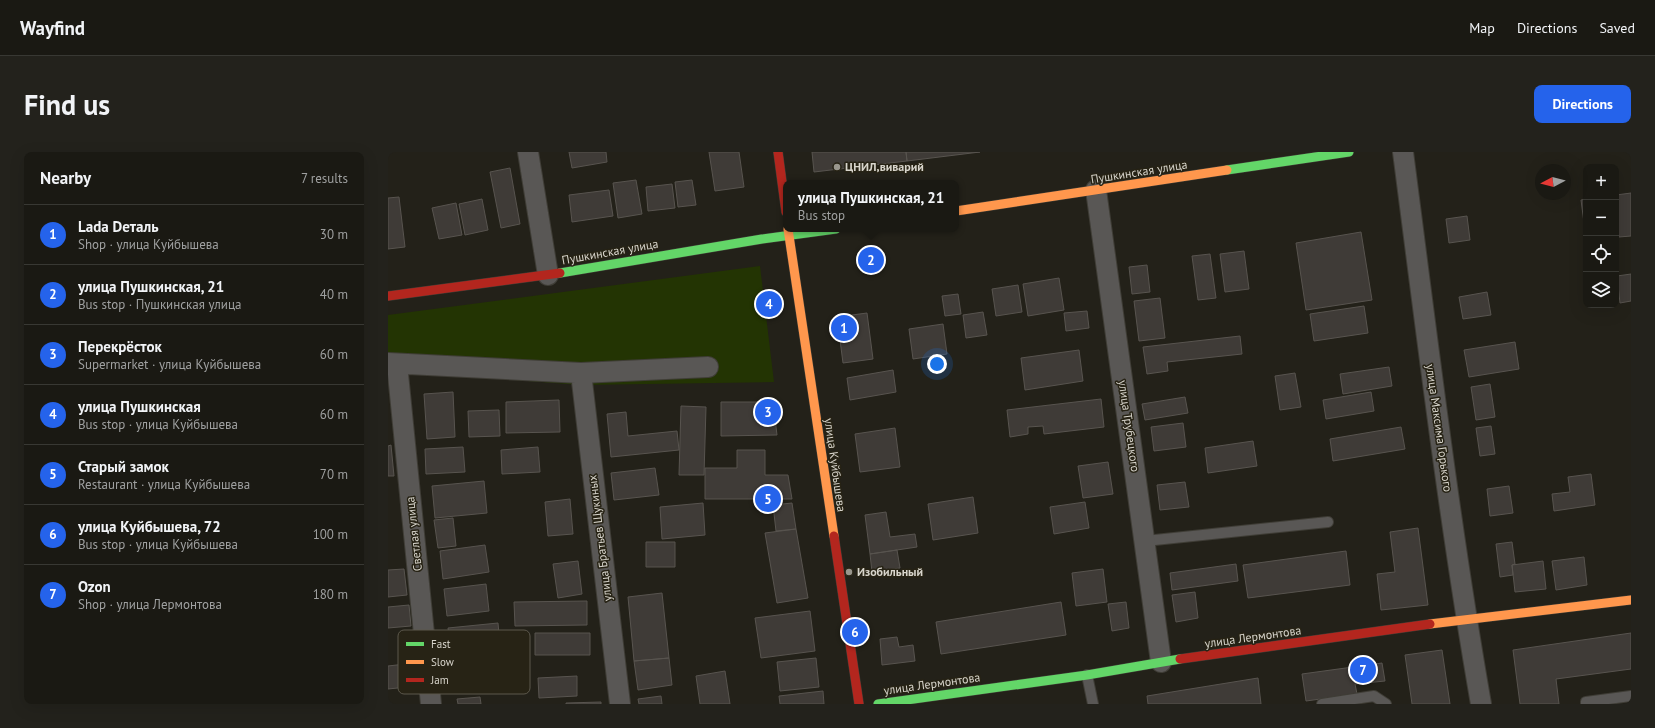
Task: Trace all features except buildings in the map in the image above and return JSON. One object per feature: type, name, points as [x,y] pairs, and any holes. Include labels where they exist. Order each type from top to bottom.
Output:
[{"type":"street","points":[[528,152],[548,275]]},
{"type":"street","points":[[778,152],[783,190]]},
{"type":"street","name":"Пушкинская улица","points":[[959,211],[1349,152]]},
{"type":"street","name":"улица Максима Горького","points":[[1403,152],[1440,439],[1466,619],[1481,704]]},
{"type":"street","name":"улица Трубецкого","points":[[1096,190],[1161,662]]},
{"type":"street","name":"Пушкинская улица","points":[[388,296],[548,275],[789,232]]},
{"type":"street","name":"улица Куйбышева","points":[[789,232],[858,704]]},
{"type":"street","points":[[392,363],[581,373],[708,367]]},
{"type":"street","name":"Светлая улица","points":[[392,363],[423,630]]},
{"type":"street","name":"улица Братьев Щукиных","points":[[581,373],[620,704]]},
{"type":"street","name":"улица Лермонтова","points":[[878,704],[1088,675],[1161,662],[1466,619],[1631,600]]},
{"type":"street","name":"Светлая улица","points":[[430,694],[431,704]]},
{"type":"lane","points":[[1145,541],[1328,522]]},
{"type":"lane","points":[[1088,675],[1093,704]]},
{"type":"lane","points":[[1322,704],[1374,696],[1384,701],[1386,704]]},
{"type":"lane","points":[[1586,704],[1586,702],[1631,696]]},
{"type":"green space","points":[[760,266],[774,382],[580,385],[388,370],[388,315]]},
{"type":"traffic: fast","points":[[1227,170],[1349,152]]},
{"type":"traffic: fast","points":[[560,273],[762,239],[814,232]]},
{"type":"traffic: fast","points":[[878,704],[1087,675],[1180,659]]},
{"type":"traffic: slow","points":[[959,211],[1227,170]]},
{"type":"traffic: slow","points":[[788,232],[834,536]]},
{"type":"traffic: slow","points":[[1430,624],[1631,600]]},
{"type":"traffic: jam","points":[[778,152],[783,190]]},
{"type":"traffic: jam","points":[[388,296],[560,273]]},
{"type":"traffic: jam","points":[[834,536],[859,704]]},
{"type":"traffic: jam","points":[[1180,659],[1430,624]]},
{"type":"place","name":"ЦНИЛ,виварий","points":[[837,167]]},
{"type":"place","name":"улица Пушкинская, 21","points":[[871,260]]},
{"type":"place","name":"улица Пушкинская","points":[[769,304]]},
{"type":"place","name":"Lada Dеталь","points":[[844,328]]},
{"type":"place","name":"Перекрёсток","points":[[768,412]]},
{"type":"place","name":"Старый замок","points":[[768,499]]},
{"type":"place","name":"Изобильный","points":[[849,572]]},
{"type":"place","name":"улица Куйбышева, 72","points":[[855,632]]},
{"type":"place","name":"Ozon","points":[[1363,670]]}]
